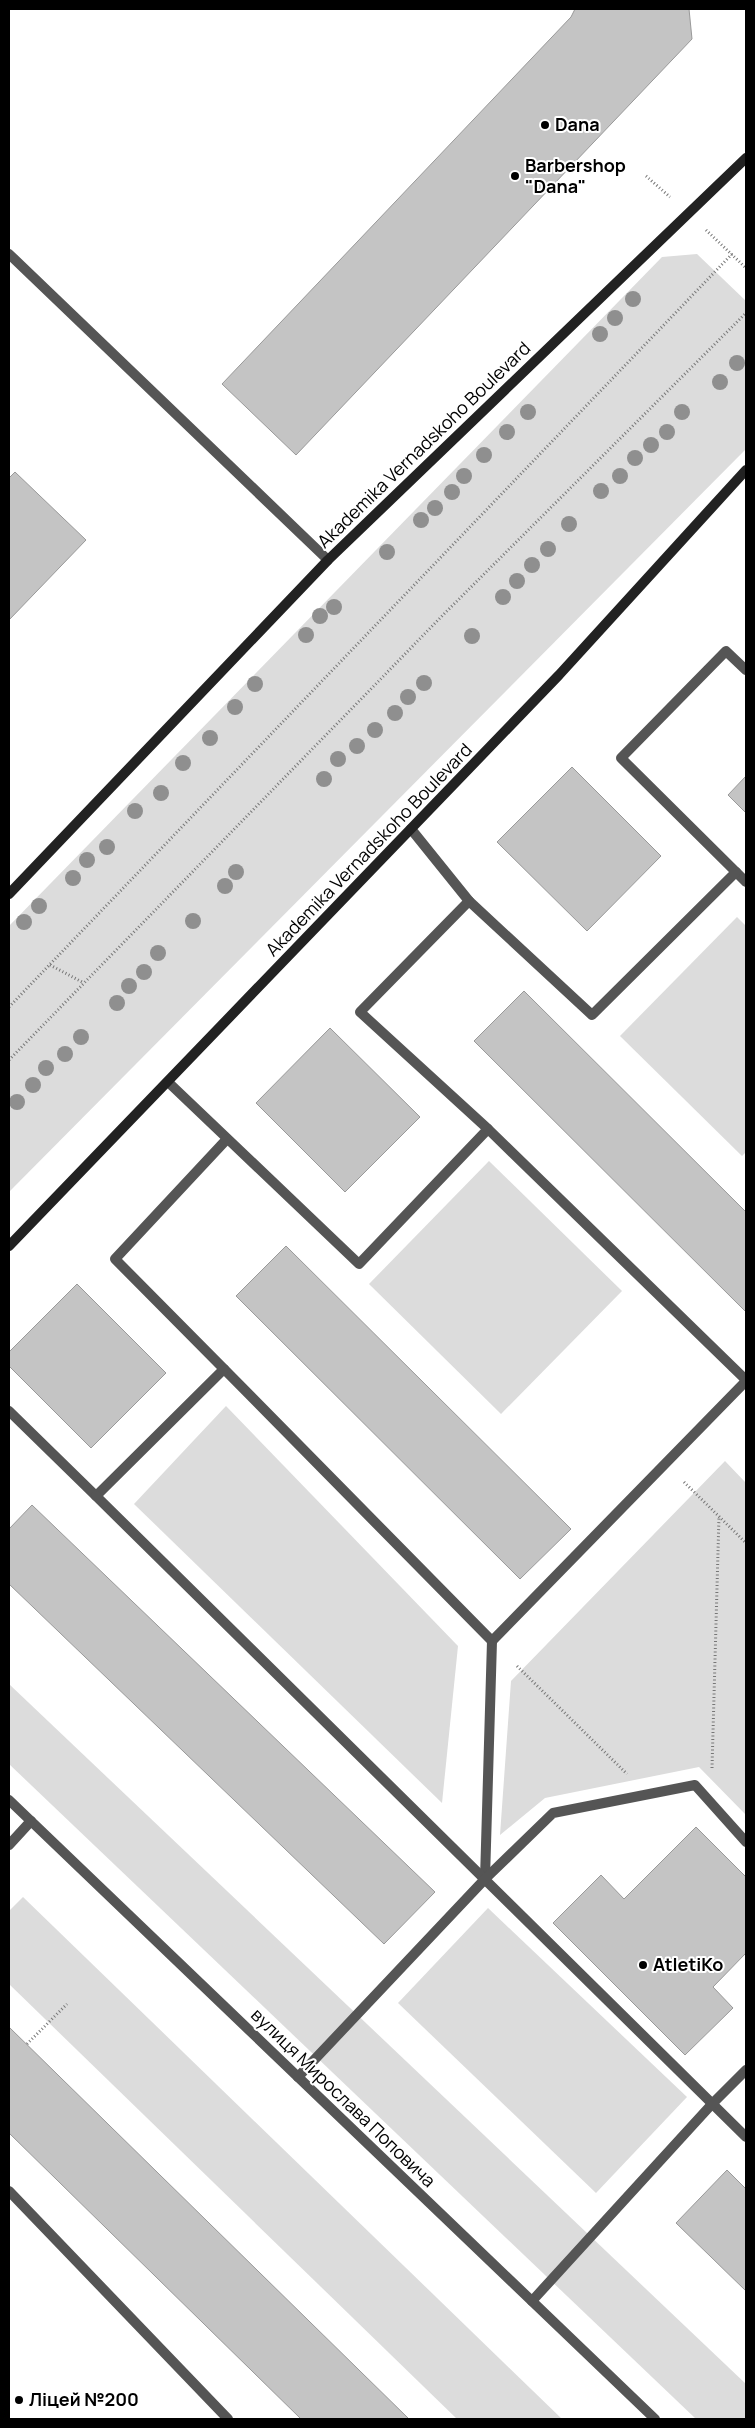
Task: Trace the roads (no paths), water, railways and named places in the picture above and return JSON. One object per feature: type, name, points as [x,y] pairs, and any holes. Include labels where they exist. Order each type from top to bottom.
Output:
[{"type":"main road","name":"Akademika Vernadskoho Boulevard","points":[[9,894],[328,560],[746,158]]},
{"type":"main road","name":"Akademika Vernadskoho Boulevard","points":[[9,1246],[560,675],[746,470]]},
{"type":"street","points":[[9,254],[328,560]]},
{"type":"street","points":[[746,670],[726,651],[621,758],[746,882]]},
{"type":"street","points":[[412,829],[469,901],[592,1015],[736,872]]},
{"type":"street","points":[[469,901],[360,1012],[488,1129],[746,1381],[492,1641],[485,1879]]},
{"type":"street","points":[[168,1082],[359,1264],[488,1129]]},
{"type":"street","points":[[227,1139],[115,1259],[492,1641]]},
{"type":"street","points":[[96,1496],[224,1369]]},
{"type":"street","points":[[9,1411],[746,2137]]},
{"type":"street","points":[[298,2078],[485,1879],[553,1813],[695,1785],[746,1842]]},
{"type":"street","name":"вулиця Мирослава Поповича","points":[[9,1800],[655,2419]]},
{"type":"street","points":[[9,1844],[31,1821]]},
{"type":"street","points":[[532,2301],[712,2104],[746,2070]]},
{"type":"street","points":[[9,2191],[228,2419]]},
{"type":"place","name":"Dana","points":[[545,125]]},
{"type":"place","name":"Barbershop \"Dana\"","points":[[515,176]]},
{"type":"place","name":"AtletiKo","points":[[643,1965]]},
{"type":"place","name":"Ліцей №200","points":[[19,2400]]}]
